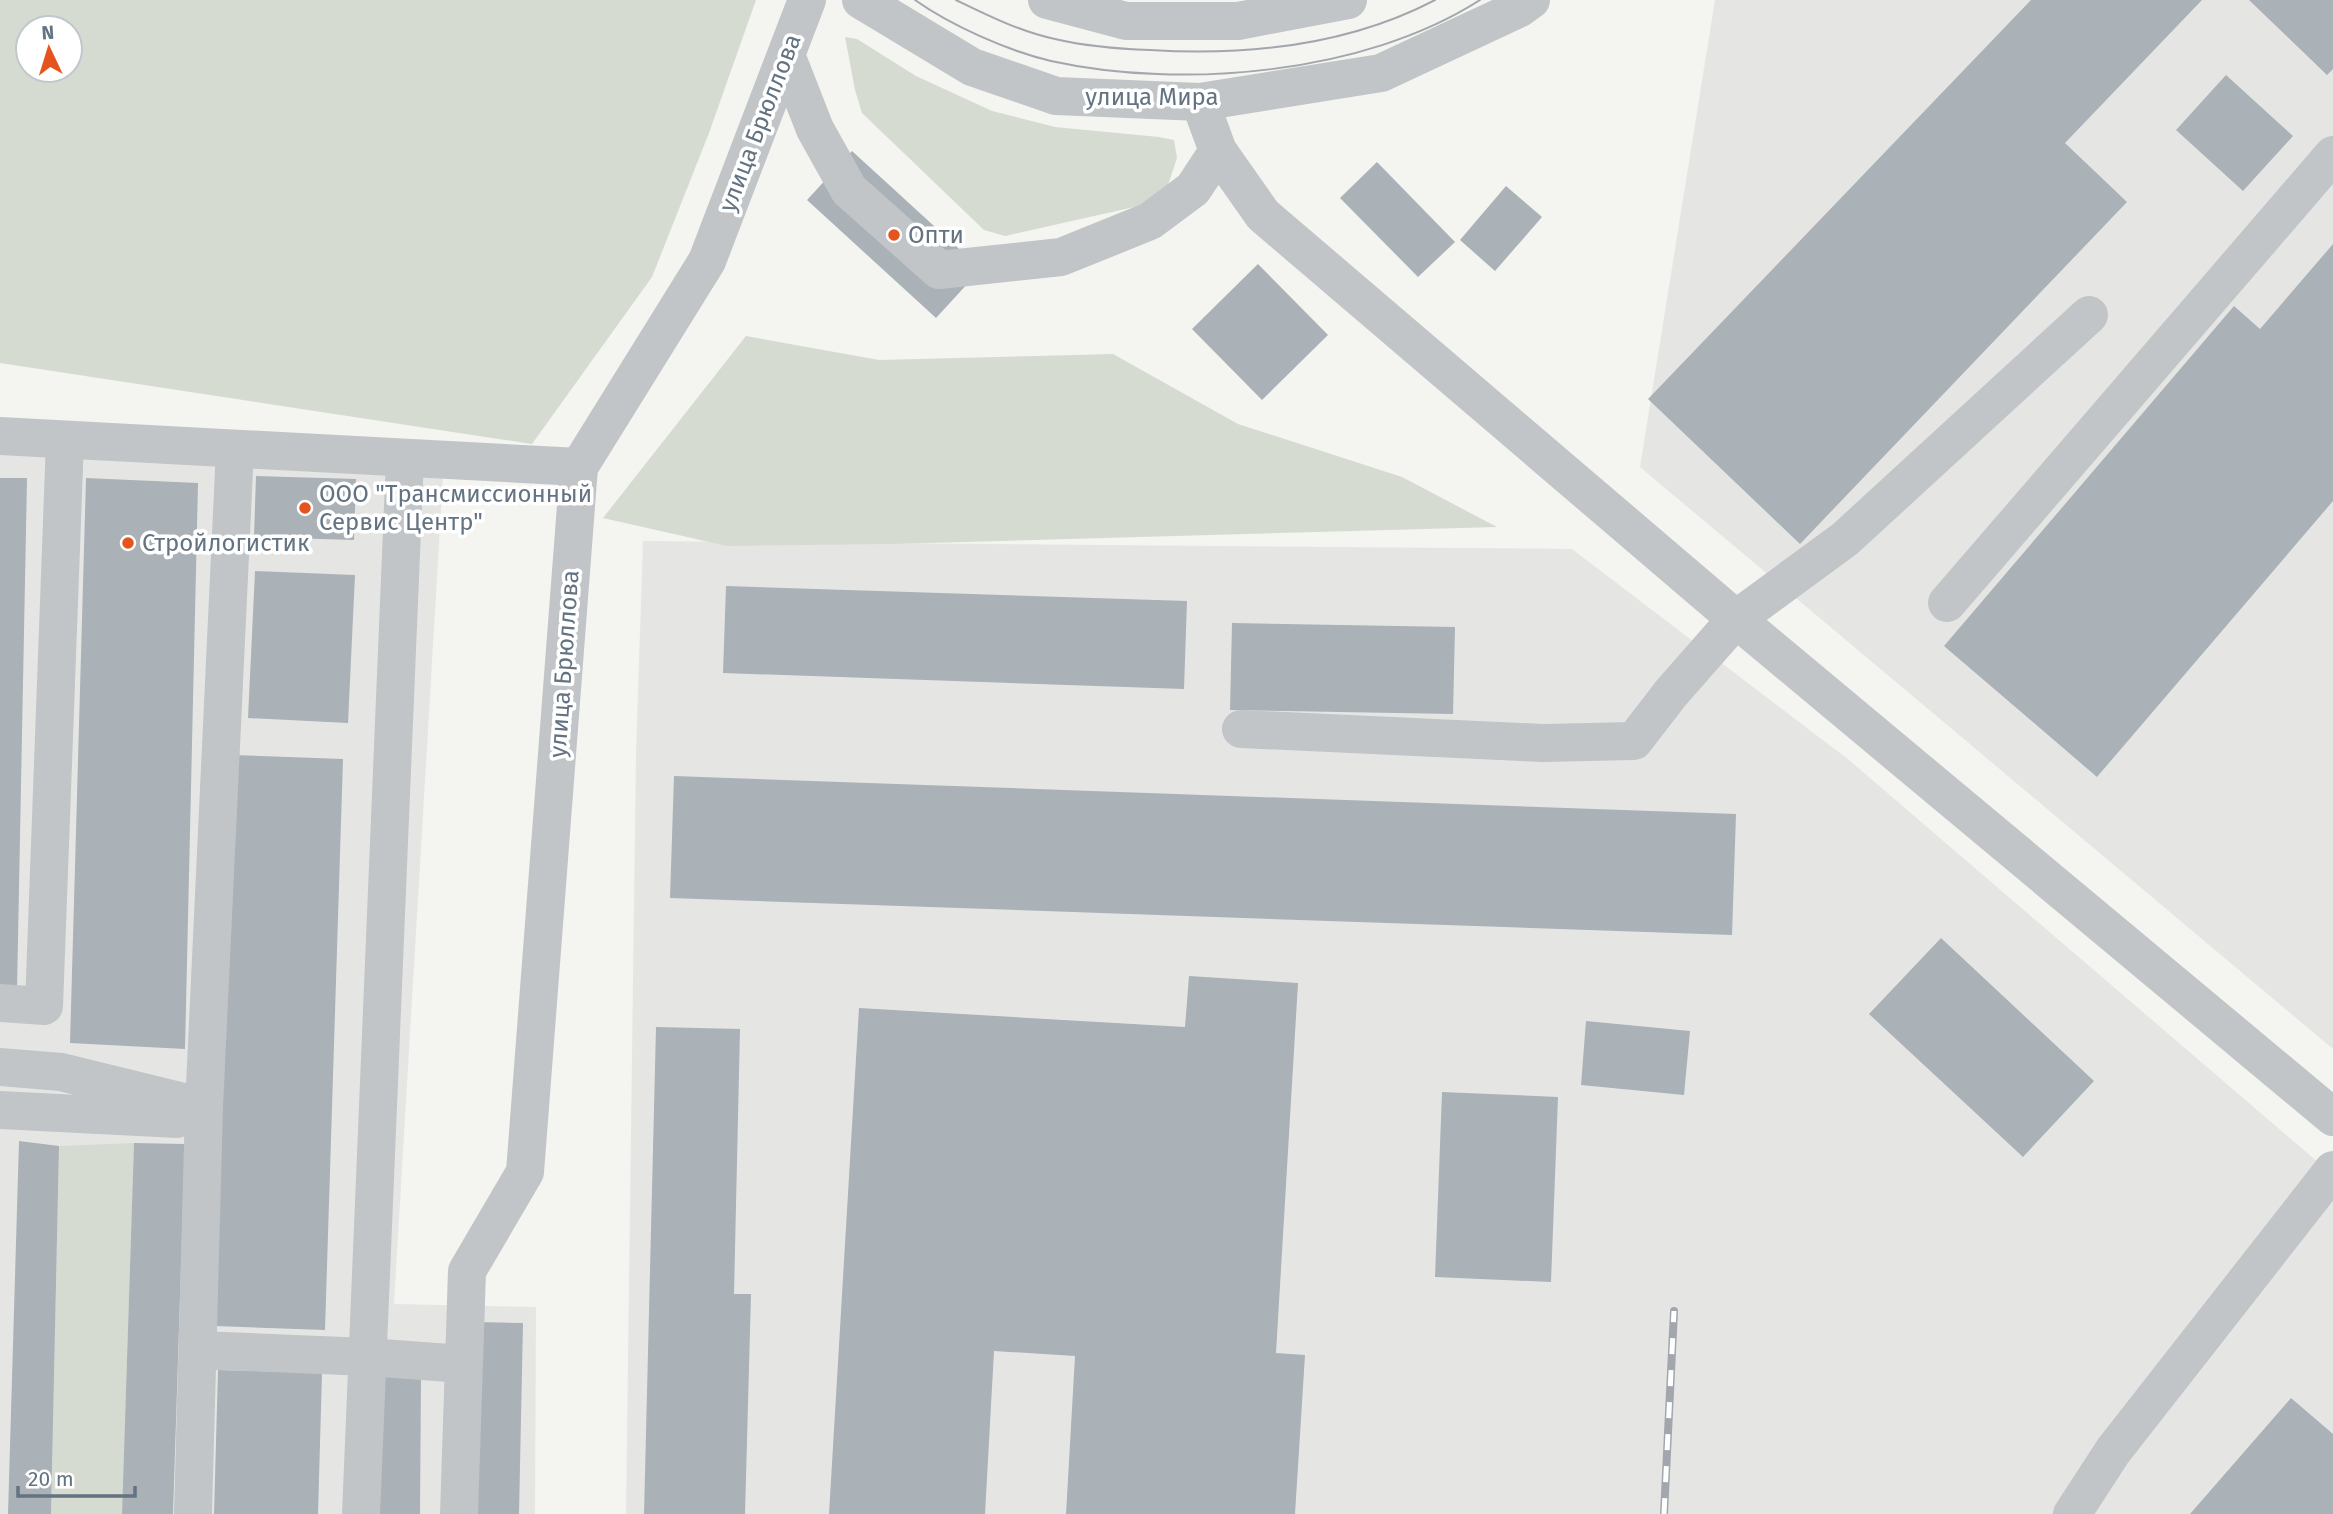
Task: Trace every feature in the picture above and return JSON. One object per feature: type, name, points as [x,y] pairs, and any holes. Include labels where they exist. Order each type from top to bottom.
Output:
[{"type":"street","name":"улица Брюллова","points":[[463,1364],[467,1272],[525,1172],[579,467],[707,261],[807,0]]},
{"type":"street","name":"улица Мира","points":[[861,0],[972,67],[1056,96],[1200,102],[1381,73],[1520,8],[1531,0]]},
{"type":"street","points":[[1047,0],[1126,21],[1238,21],[1348,0]]},
{"type":"street","points":[[786,55],[815,129],[849,190],[939,270],[1060,257],[1150,221],[1193,189],[1218,151]]},
{"type":"street","points":[[1200,102],[1218,151],[1263,215],[1735,619],[2333,1117]]},
{"type":"street","points":[[1947,603],[2333,155]]},
{"type":"street","points":[[1241,729],[1543,743],[1634,741],[1671,693],[1735,619],[1845,539],[2089,315]]},
{"type":"street","points":[[0,436],[579,467]]},
{"type":"street","points":[[0,1003],[44,1006],[65,440]]},
{"type":"street","points":[[192,1514],[199,1350],[204,1107],[235,449]]},
{"type":"street","points":[[361,1514],[405,458]]},
{"type":"street","points":[[0,1067],[61,1072],[204,1107]]},
{"type":"street","points":[[0,1110],[177,1119],[204,1107]]},
{"type":"street","points":[[2072,1514],[2113,1451],[2333,1170]]},
{"type":"street","points":[[199,1350],[368,1356],[463,1364],[459,1514]]},
{"type":"shaded area","points":[[0,0],[756,0],[709,133],[652,277],[532,444],[0,363]]},
{"type":"shaded area","points":[[1715,0],[2333,0],[2333,1049],[1640,467]]},
{"type":"shaded area","points":[[845,37],[857,39],[916,76],[992,111],[1055,127],[1174,140],[1177,158],[1168,185],[1143,205],[1005,236],[984,230],[862,113]]},
{"type":"shaded area","points":[[746,336],[879,360],[1113,354],[1238,424],[1402,477],[1497,527],[727,546],[603,518]]},
{"type":"shaded area","points":[[0,424],[445,442],[394,1304],[536,1307],[535,1514],[0,1514]]},
{"type":"shaded area","points":[[643,541],[1572,549],[1849,760],[2333,1175],[2333,1514],[626,1514],[636,753]]},
{"type":"shaded area","points":[[134,1143],[122,1514],[51,1514],[59,1146]]},
{"type":"building","points":[[2031,0],[2202,0],[2065,143],[2127,202],[1800,544],[1648,399]]},
{"type":"building","points":[[2249,0],[2333,0],[2333,69],[2327,75]]},
{"type":"building","points":[[2226,75],[2293,136],[2243,191],[2176,130]]},
{"type":"building","name":"Опти","points":[[852,151],[981,269],[936,318],[807,200]]},
{"type":"building","points":[[1377,162],[1455,242],[1418,277],[1340,198]]},
{"type":"building","points":[[1506,186],[1542,217],[1495,271],[1460,240]]},
{"type":"building","points":[[2333,244],[2333,501],[2097,777],[1944,646],[2234,306],[2260,329]]},
{"type":"building","points":[[1258,264],[1328,335],[1262,400],[1192,329]]},
{"type":"building","name":"ООО \"Трансмиссионный Сервис Центр\"","points":[[256,476],[356,479],[354,540],[254,537]]},
{"type":"building","points":[[0,478],[27,478],[17,991],[0,990]]},
{"type":"building","points":[[86,478],[198,483],[185,1049],[70,1043]]},
{"type":"building","points":[[255,571],[355,575],[348,723],[248,718]]},
{"type":"building","points":[[726,586],[1187,601],[1184,689],[723,673]]},
{"type":"building","points":[[1232,623],[1455,627],[1453,714],[1230,710]]},
{"type":"building","points":[[233,755],[343,759],[325,1330],[215,1326]]},
{"type":"building","points":[[674,776],[1736,814],[1732,935],[670,898]]},
{"type":"building","points":[[1941,938],[2094,1081],[2023,1157],[1869,1014]]},
{"type":"building","points":[[1189,976],[1298,983],[1276,1353],[1305,1355],[1295,1514],[1066,1514],[1075,1356],[994,1351],[985,1514],[829,1514],[859,1008],[1185,1027]]},
{"type":"building","points":[[1586,1021],[1690,1031],[1684,1095],[1581,1085]]},
{"type":"building","points":[[656,1027],[740,1029],[734,1294],[751,1294],[745,1514],[644,1514]]},
{"type":"building","points":[[1442,1092],[1558,1097],[1551,1282],[1435,1277]]},
{"type":"building","points":[[19,1141],[59,1146],[51,1514],[8,1514]]},
{"type":"building","points":[[134,1143],[185,1144],[173,1514],[122,1514]]},
{"type":"building","points":[[476,1322],[523,1323],[519,1514],[471,1514]]},
{"type":"building","points":[[218,1370],[322,1373],[318,1514],[214,1514]]},
{"type":"building","points":[[381,1373],[421,1374],[420,1514],[379,1514]]},
{"type":"building","points":[[2291,1398],[2333,1434],[2333,1514],[2190,1514]]},
{"type":"tram line","points":[[915,0],[962,28],[1034,57],[1102,70],[1157,74],[1214,74],[1272,69],[1328,59],[1383,45],[1434,25],[1480,0]]},
{"type":"tram line","points":[[956,0],[1017,28],[1055,39],[1114,48],[1186,51],[1260,49],[1332,38],[1401,16],[1435,0]]},
{"type":"railway","points":[[1664,1514],[1674,1311]]},
{"type":"place","name":"Опти","points":[[894,235]]},
{"type":"place","name":"ООО \"Трансмиссионный Сервис Центр\"","points":[[305,508]]},
{"type":"place","name":"Стройлогистик","points":[[128,543]]}]
